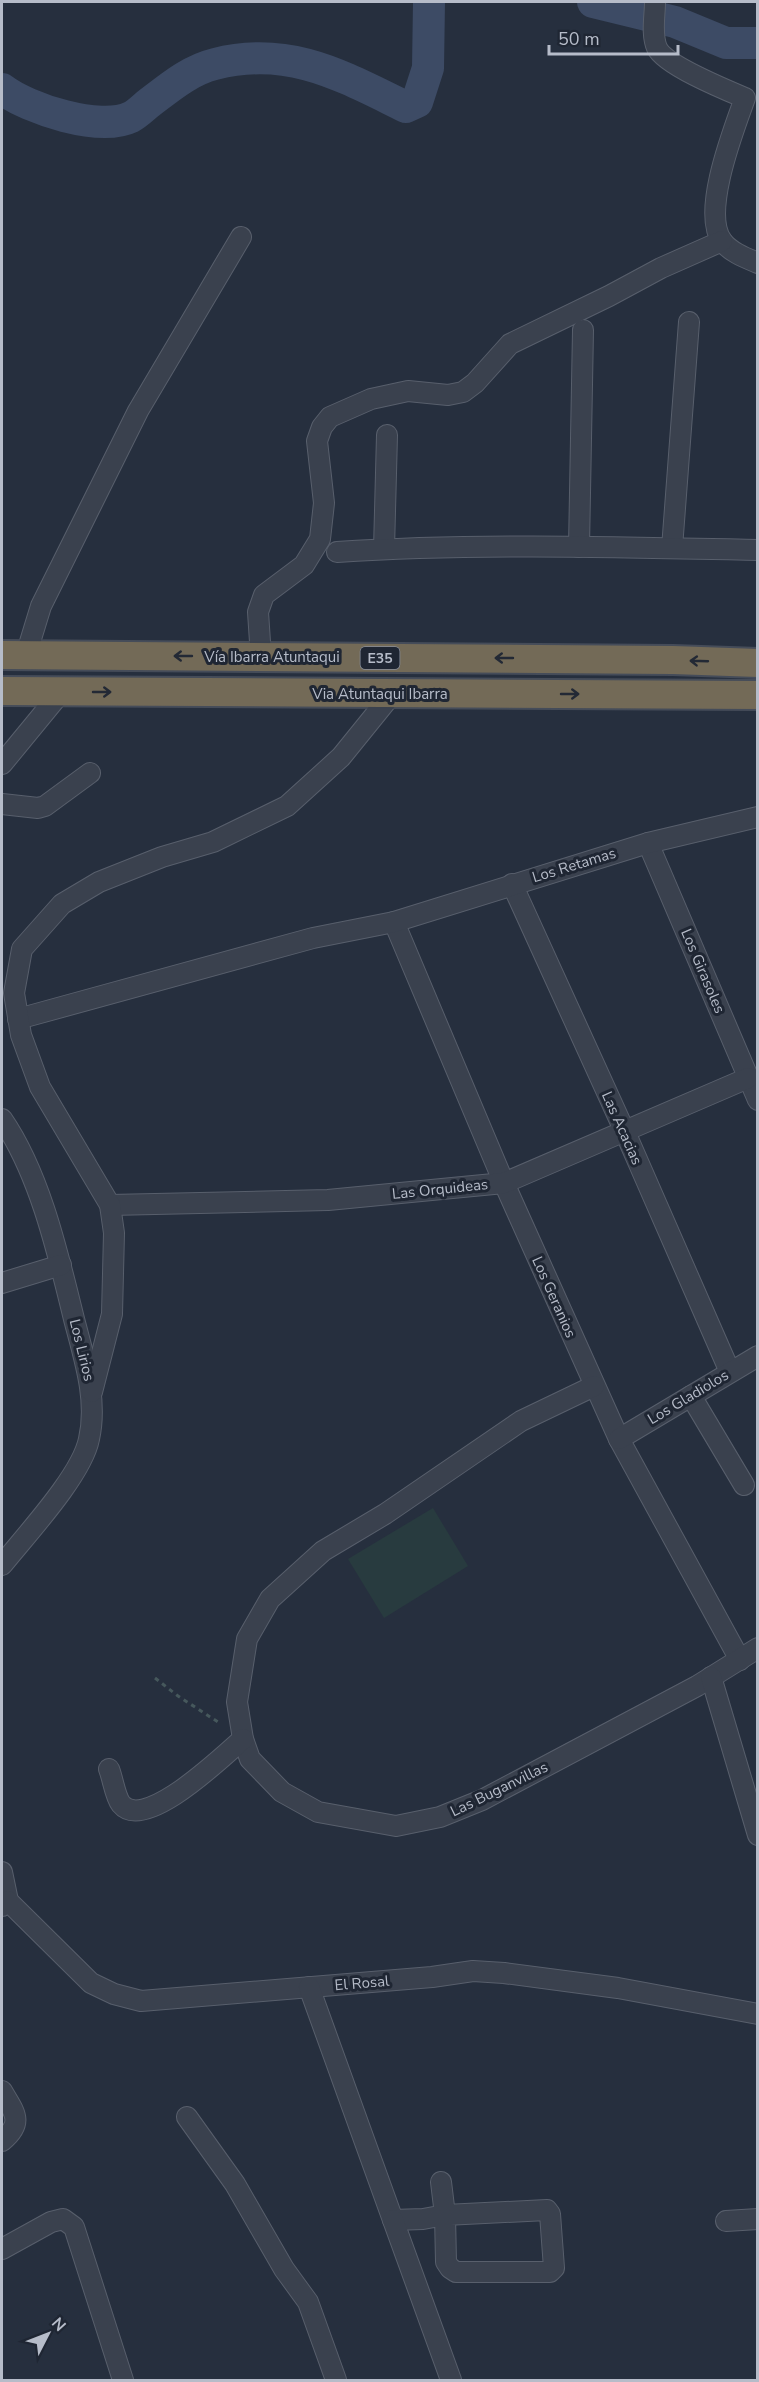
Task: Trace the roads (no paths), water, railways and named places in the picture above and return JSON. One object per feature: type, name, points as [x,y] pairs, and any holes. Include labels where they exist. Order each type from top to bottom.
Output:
[{"type":"highway","name":"Vía Ibarra Atuntaqui","points":[[14,655],[672,660],[758,663]]},
{"type":"highway","name":"Via Atuntaqui Ibarra","points":[[2,691],[758,695]]},
{"type":"street","points":[[655,2],[654,35],[657,49],[669,60],[718,87],[751,98],[728,144],[715,204],[717,228],[722,241],[739,254],[758,263]]},
{"type":"street","points":[[14,655],[41,606],[138,411],[241,237]]},
{"type":"street","points":[[261,657],[258,612],[264,595],[304,565],[320,540],[324,503],[317,441],[330,417],[371,399],[408,391],[448,395],[463,392],[476,383],[510,344],[671,263],[722,241]]},
{"type":"street","points":[[672,548],[690,322]]},
{"type":"street","points":[[579,548],[583,330]]},
{"type":"street","points":[[384,549],[387,435]]},
{"type":"street","points":[[337,552],[384,549],[579,548],[758,550]]},
{"type":"street","points":[[2,764],[62,691]]},
{"type":"street","points":[[92,1392],[112,1314],[114,1233],[110,1205],[40,1087],[21,1035],[14,993],[22,949],[62,904],[99,882],[213,842],[287,806],[341,757],[392,694]]},
{"type":"street","points":[[2,804],[38,808],[45,806],[90,773]]},
{"type":"street","name":"Los Retamas","points":[[18,1019],[313,938],[394,922],[648,843],[758,818]]},
{"type":"street","name":"Los Girasoles","points":[[648,843],[758,1100]]},
{"type":"street","name":"Las Acacias","points":[[512,884],[625,1132],[730,1372]]},
{"type":"street","name":"Los Geranios","points":[[394,922],[504,1183],[594,1386],[619,1439],[740,1660]]},
{"type":"street","name":"Las Orquideas","points":[[110,1205],[328,1200],[504,1183],[748,1078]]},
{"type":"street","name":"Los Lirios","points":[[2,1119],[15,1138],[50,1225],[92,1392],[89,1440],[74,1474],[2,1565]]},
{"type":"street","points":[[2,1283],[61,1265]]},
{"type":"street","name":"Los Gladiolos","points":[[619,1439],[758,1356]]},
{"type":"street","name":"Las Buganvillas","points":[[594,1386],[521,1420],[394,1508],[323,1551],[270,1599],[247,1639],[237,1702],[243,1738],[250,1759],[282,1791],[318,1812],[396,1826],[440,1817],[482,1800],[711,1677],[758,1648]]},
{"type":"street","points":[[691,1396],[744,1485]]},
{"type":"street","points":[[711,1677],[758,1835]]},
{"type":"street","points":[[109,1769],[120,1803],[128,1809],[138,1811],[165,1803],[243,1738]]},
{"type":"street","points":[[2,1872],[5,1903]]},
{"type":"street","name":"El Rosal","points":[[5,1903],[91,1983],[141,2001],[432,1977],[472,1971],[618,1988],[758,2014]]},
{"type":"street","points":[[309,1987],[451,2380]]},
{"type":"street","points":[[2,2091],[16,2116],[15,2125],[2,2141]]},
{"type":"street","points":[[187,2117],[235,2184],[284,2269],[308,2302],[336,2380]]},
{"type":"street","points":[[393,2220],[445,2215],[547,2210],[550,2214],[554,2268],[550,2272],[456,2272],[446,2262],[445,2215],[441,2182]]},
{"type":"street","points":[[2,2249],[51,2222],[63,2219],[74,2227],[123,2380]]},
{"type":"street","points":[[726,2221],[758,2219]]},
{"type":"waterway","points":[[2,89],[46,111],[83,120],[118,121],[133,116],[173,85],[197,70],[242,59],[267,58],[315,67],[406,107],[417,102],[428,68],[429,2]]},
{"type":"waterway","points":[[593,2],[675,22],[726,43],[758,43]]}]
